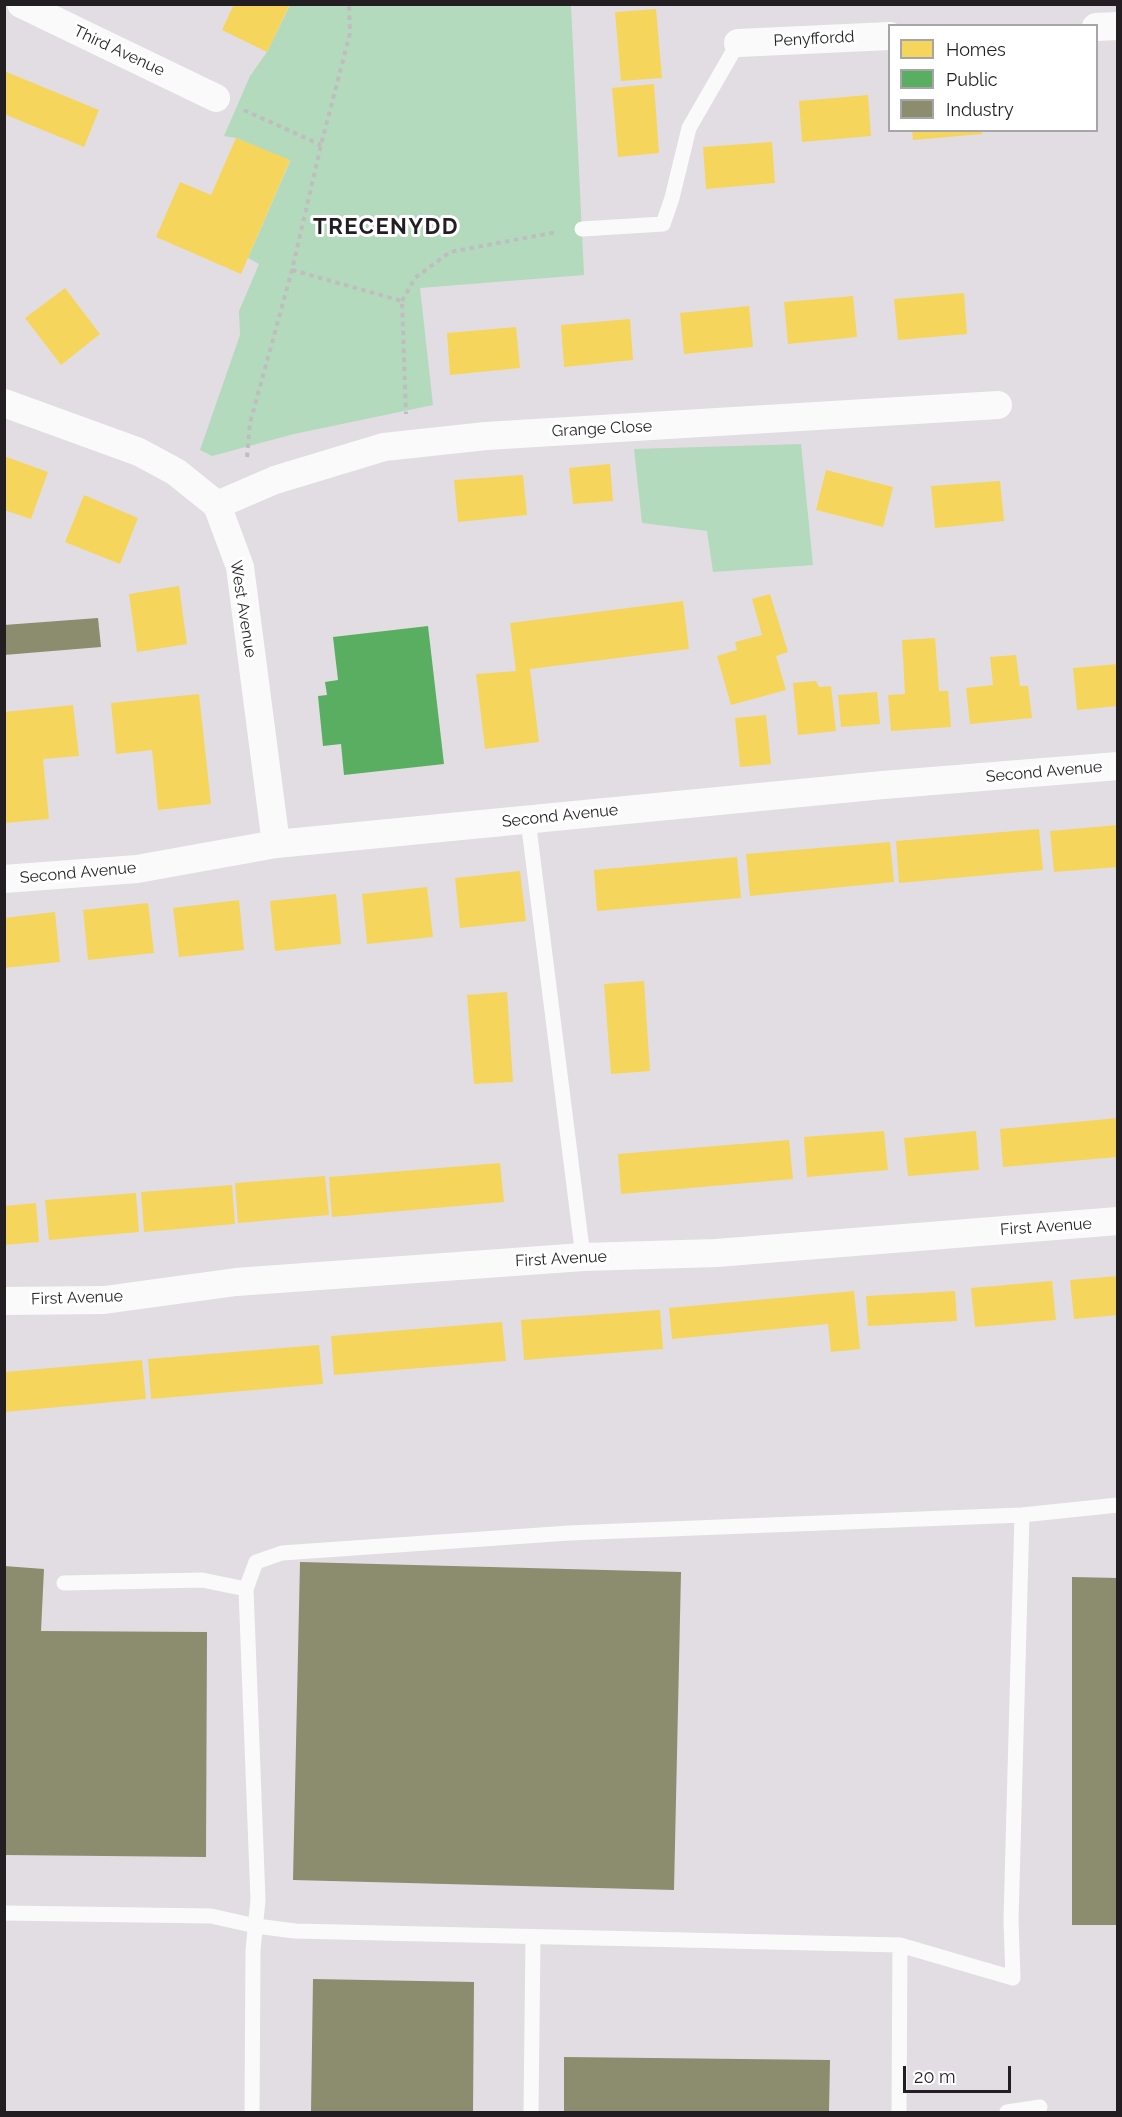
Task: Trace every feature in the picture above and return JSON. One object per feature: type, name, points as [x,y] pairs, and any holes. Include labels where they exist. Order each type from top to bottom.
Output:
[{"type":"street","name":"Third Avenue","points":[[22,5],[216,98]]},
{"type":"street","points":[[1098,27],[1118,26]]},
{"type":"street","name":"Penyffordd","points":[[738,43],[888,36]]},
{"type":"street","points":[[4,402],[139,452],[176,472],[217,505]]},
{"type":"street","name":"Grange Close","points":[[217,505],[275,480],[384,447],[407,444],[486,436],[998,405]]},
{"type":"street","name":"West Avenue","points":[[217,505],[240,567],[276,843]]},
{"type":"street","name":"Second Avenue","points":[[4,879],[137,869],[276,843],[872,786],[1118,766]]},
{"type":"street","name":"First Avenue","points":[[4,1301],[104,1300],[236,1282],[583,1257],[716,1253],[1118,1221]]},
{"type":"lane","points":[[582,229],[663,224],[672,198],[689,128],[738,43]]},
{"type":"lane","points":[[528,820],[583,1257]]},
{"type":"lane","points":[[252,2112],[253,1950],[258,1900],[246,1589],[256,1562],[282,1553],[569,1533],[1022,1515],[1118,1505]]},
{"type":"lane","points":[[4,1913],[211,1916],[256,1926],[295,1931],[900,1945],[1013,1978],[1011,1920],[1022,1515]]},
{"type":"lane","points":[[64,1583],[202,1580],[246,1589]]},
{"type":"lane","points":[[531,2112],[533,1937]]},
{"type":"lane","points":[[899,2112],[900,1945]]},
{"type":"lane","points":[[1007,2112],[1040,2107]]},
{"type":"path","points":[[244,493],[250,423],[350,33],[350,4]]},
{"type":"path","points":[[216,98],[321,145]]},
{"type":"path","points":[[407,444],[402,301],[415,278],[450,252],[582,229]]},
{"type":"path","points":[[291,270],[402,301]]},
{"type":"green space","points":[[290,5],[571,5],[584,275],[420,288],[433,405],[294,434],[212,456],[200,450],[240,335],[239,311],[259,264],[248,258],[290,161],[236,138],[224,136],[250,76],[267,52]]},
{"type":"green space","points":[[801,444],[813,565],[713,572],[707,531],[642,523],[634,449]]},
{"type":"building: Homes","points":[[234,4],[290,4],[267,52],[222,30]]},
{"type":"building: Homes","points":[[656,9],[662,78],[621,81],[615,12]]},
{"type":"building: Homes","points":[[4,71],[99,110],[84,147],[4,114]]},
{"type":"building: Homes","points":[[654,84],[659,153],[618,157],[612,88]]},
{"type":"building: Homes","points":[[868,95],[871,136],[802,142],[799,101]]},
{"type":"building: Homes","points":[[912,132],[982,132],[982,134],[913,140]]},
{"type":"building: Homes","points":[[236,138],[290,160],[241,274],[156,237],[180,182],[211,195]]},
{"type":"building: Homes","points":[[772,142],[775,183],[706,189],[703,147]]},
{"type":"building: Homes","points":[[65,288],[100,334],[61,365],[25,318]]},
{"type":"building: Homes","points":[[964,293],[967,334],[898,340],[894,299]]},
{"type":"building: Homes","points":[[853,296],[857,337],[788,344],[784,302]]},
{"type":"building: Homes","points":[[749,306],[753,347],[684,354],[680,313]]},
{"type":"building: Homes","points":[[630,319],[633,360],[564,367],[561,325]]},
{"type":"building: Homes","points":[[516,327],[520,368],[450,375],[447,333]]},
{"type":"building: Homes","points":[[4,456],[48,472],[31,519],[4,510]]},
{"type":"building: Homes","points":[[610,464],[613,501],[573,504],[569,468]]},
{"type":"building: Homes","points":[[826,470],[893,487],[883,527],[816,510]]},
{"type":"building: Homes","points":[[523,475],[527,515],[458,522],[454,480]]},
{"type":"building: Homes","points":[[1000,481],[1004,521],[935,528],[931,486]]},
{"type":"building: Homes","points":[[84,495],[138,518],[120,564],[65,542]]},
{"type":"building: Homes","points":[[179,586],[187,644],[137,652],[129,594]]},
{"type":"building: Homes","points":[[770,594],[788,652],[776,656],[786,690],[731,705],[717,656],[737,650],[735,642],[762,635],[752,599]]},
{"type":"building: Homes","points":[[683,601],[689,649],[530,669],[539,742],[485,749],[476,674],[516,671],[510,623]]},
{"type":"building: Homes","points":[[935,638],[939,691],[948,691],[951,727],[891,731],[888,695],[905,694],[902,640]]},
{"type":"building: Homes","points":[[1016,655],[1020,686],[1028,686],[1032,718],[970,724],[966,688],[993,685],[990,657]]},
{"type":"building: Homes","points":[[1118,664],[1118,706],[1077,710],[1073,668]]},
{"type":"building: Homes","points":[[816,681],[819,687],[831,686],[836,731],[798,735],[793,683]]},
{"type":"building: Homes","points":[[877,692],[880,724],[841,727],[838,695]]},
{"type":"building: Homes","points":[[199,694],[211,804],[158,810],[152,750],[116,754],[111,703]]},
{"type":"building: Homes","points":[[73,705],[79,756],[43,759],[49,819],[4,823],[4,712]]},
{"type":"building: Homes","points":[[766,715],[771,764],[740,767],[735,718]]},
{"type":"building: Homes","points":[[1118,825],[1118,867],[1054,872],[1050,831]]},
{"type":"building: Homes","points":[[1039,829],[1043,870],[899,883],[896,841]]},
{"type":"building: Homes","points":[[890,842],[894,882],[750,896],[746,854]]},
{"type":"building: Homes","points":[[737,857],[741,898],[597,911],[594,870]]},
{"type":"building: Homes","points":[[520,871],[526,921],[460,928],[455,878]]},
{"type":"building: Homes","points":[[427,887],[433,937],[367,944],[362,894]]},
{"type":"building: Homes","points":[[336,894],[341,944],[275,951],[270,901]]},
{"type":"building: Homes","points":[[239,900],[244,950],[179,957],[173,908]]},
{"type":"building: Homes","points":[[148,903],[154,953],[88,960],[83,910]]},
{"type":"building: Homes","points":[[55,912],[60,962],[4,968],[4,918]]},
{"type":"building: Homes","points":[[644,981],[650,1071],[611,1074],[604,984]]},
{"type":"building: Homes","points":[[507,992],[513,1082],[474,1084],[467,995]]},
{"type":"building: Homes","points":[[1118,1118],[1118,1157],[1003,1167],[1000,1129]]},
{"type":"building: Homes","points":[[884,1131],[888,1170],[807,1177],[804,1137]]},
{"type":"building: Homes","points":[[976,1131],[979,1170],[908,1176],[904,1138]]},
{"type":"building: Homes","points":[[789,1140],[793,1179],[621,1194],[618,1154]]},
{"type":"building: Homes","points":[[500,1163],[504,1202],[332,1217],[329,1177]]},
{"type":"building: Homes","points":[[325,1176],[329,1215],[238,1223],[235,1183]]},
{"type":"building: Homes","points":[[232,1185],[235,1224],[144,1232],[141,1192]]},
{"type":"building: Homes","points":[[136,1193],[139,1232],[49,1240],[45,1200]]},
{"type":"building: Homes","points":[[36,1203],[39,1242],[4,1245],[4,1206]]},
{"type":"building: Homes","points":[[1118,1276],[1118,1315],[1074,1319],[1070,1280]]},
{"type":"building: Homes","points":[[1052,1281],[1056,1320],[975,1327],[971,1288]]},
{"type":"building: Homes","points":[[854,1291],[860,1349],[831,1352],[828,1324],[672,1339],[669,1308]]},
{"type":"building: Homes","points":[[955,1291],[957,1321],[868,1326],[866,1296]]},
{"type":"building: Homes","points":[[660,1310],[663,1349],[524,1360],[521,1320]]},
{"type":"building: Homes","points":[[502,1322],[506,1361],[334,1375],[331,1336]]},
{"type":"building: Homes","points":[[319,1345],[323,1384],[151,1399],[148,1359]]},
{"type":"building: Homes","points":[[142,1360],[146,1399],[5,1412],[5,1372]]},
{"type":"building: Public","points":[[428,626],[444,764],[344,775],[341,744],[323,746],[318,696],[327,695],[325,682],[338,680],[333,637]]},
{"type":"building: Industry","points":[[98,618],[101,647],[4,655],[4,625]]},
{"type":"building: Industry","points":[[300,1562],[681,1572],[674,1890],[293,1880]]},
{"type":"building: Industry","points":[[4,1566],[44,1569],[41,1631],[207,1632],[206,1857],[4,1855]]},
{"type":"building: Industry","points":[[1072,1577],[1118,1578],[1118,1925],[1072,1925]]},
{"type":"building: Industry","points":[[313,1979],[474,1982],[473,2112],[311,2112]]},
{"type":"building: Industry","points":[[564,2057],[830,2060],[829,2112],[564,2112]]},
{"type":"district","name":"TRECENYDD","points":[[386,227]]}]
